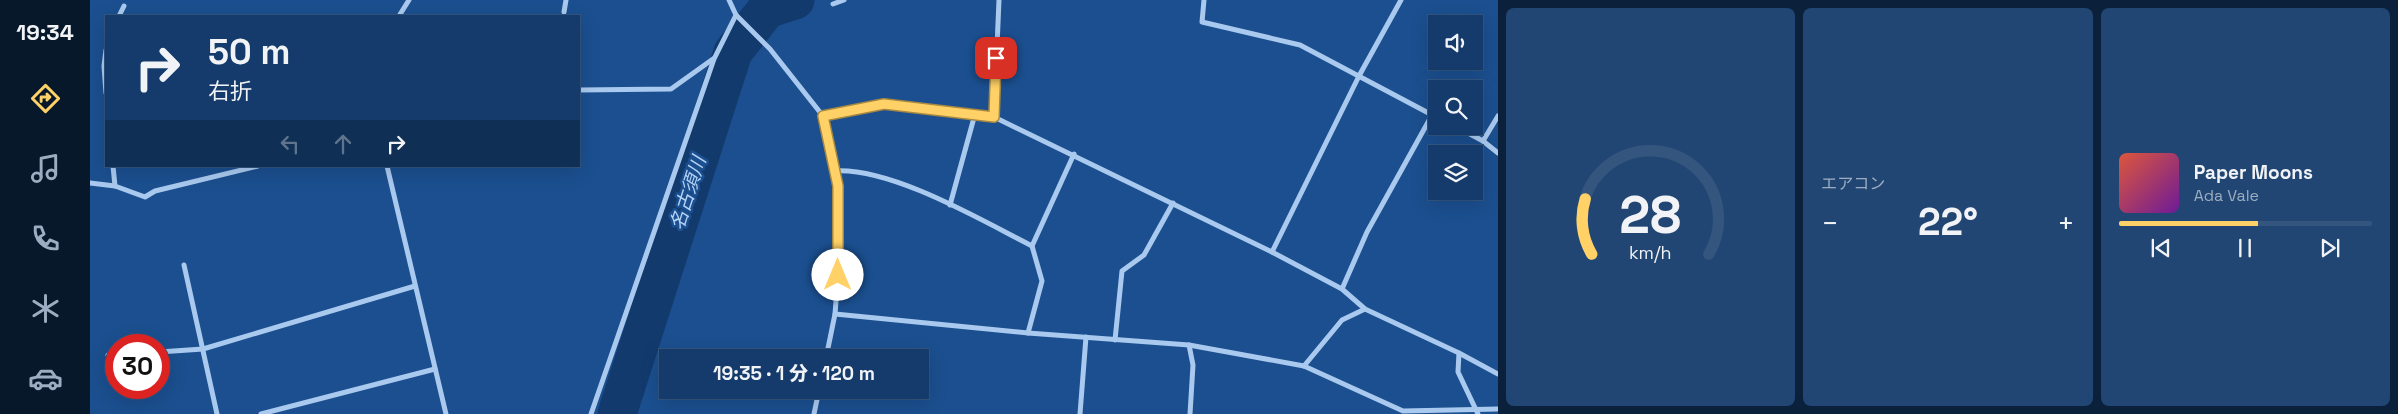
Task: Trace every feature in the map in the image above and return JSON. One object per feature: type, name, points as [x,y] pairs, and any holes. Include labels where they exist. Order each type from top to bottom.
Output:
[{"type":"street","points":[[400,15],[409,0]]},
{"type":"street","points":[[564,12],[566,0]]},
{"type":"street","points":[[729,0],[736,15],[770,49],[823,116],[838,186],[838,275],[835,314],[828,349]]},
{"type":"street","points":[[833,4],[844,0]]},
{"type":"street","points":[[994,117],[998,0]]},
{"type":"street","points":[[1204,0],[1202,22],[1300,45],[1428,113]]},
{"type":"street","points":[[1272,252],[1359,76],[1401,0]]},
{"type":"street","points":[[120,15],[124,6]]},
{"type":"street","points":[[591,414],[714,59],[736,15]]},
{"type":"street","points":[[105,58],[105,80]]},
{"type":"street","points":[[580,90],[670,89],[714,59]]},
{"type":"street","points":[[823,116],[884,104],[994,117],[1074,154],[1272,252],[1342,289],[1364,309],[1459,353],[1498,374]]},
{"type":"street","points":[[950,205],[975,114]]},
{"type":"street","points":[[1483,141],[1498,116]]},
{"type":"street","points":[[1342,289],[1367,232],[1428,126]]},
{"type":"street","points":[[1472,135],[1498,153]]},
{"type":"street","points":[[1028,333],[1042,280],[1032,246],[1074,154]]},
{"type":"street","points":[[113,167],[115,186]]},
{"type":"street","points":[[90,183],[115,186],[145,197],[155,191],[254,167]]},
{"type":"street","points":[[387,167],[446,414]]},
{"type":"street","points":[[834,171],[850,170],[912,188],[1032,246]]},
{"type":"street","points":[[1115,340],[1122,271],[1144,255],[1173,203]]},
{"type":"street","points":[[184,265],[217,414]]},
{"type":"street","points":[[170,351],[203,349],[415,286]]},
{"type":"street","points":[[1304,366],[1342,320],[1364,309]]},
{"type":"street","points":[[835,314],[1028,333],[1189,345],[1304,366],[1402,412],[1477,412],[1498,409]]},
{"type":"street","points":[[1080,414],[1086,337]]},
{"type":"street","points":[[1189,345],[1193,365],[1190,414]]},
{"type":"street","points":[[1459,353],[1458,372],[1477,412]]},
{"type":"street","points":[[261,414],[435,369]]},
{"type":"street","points":[[814,414],[817,399]]},
{"type":"waterway","name":"名古須川","points":[[617,414],[733,52],[767,9],[795,0]]},
{"type":"route","points":[[838,275],[838,186],[823,116],[884,104],[967,112],[994,117],[996,58]]}]
